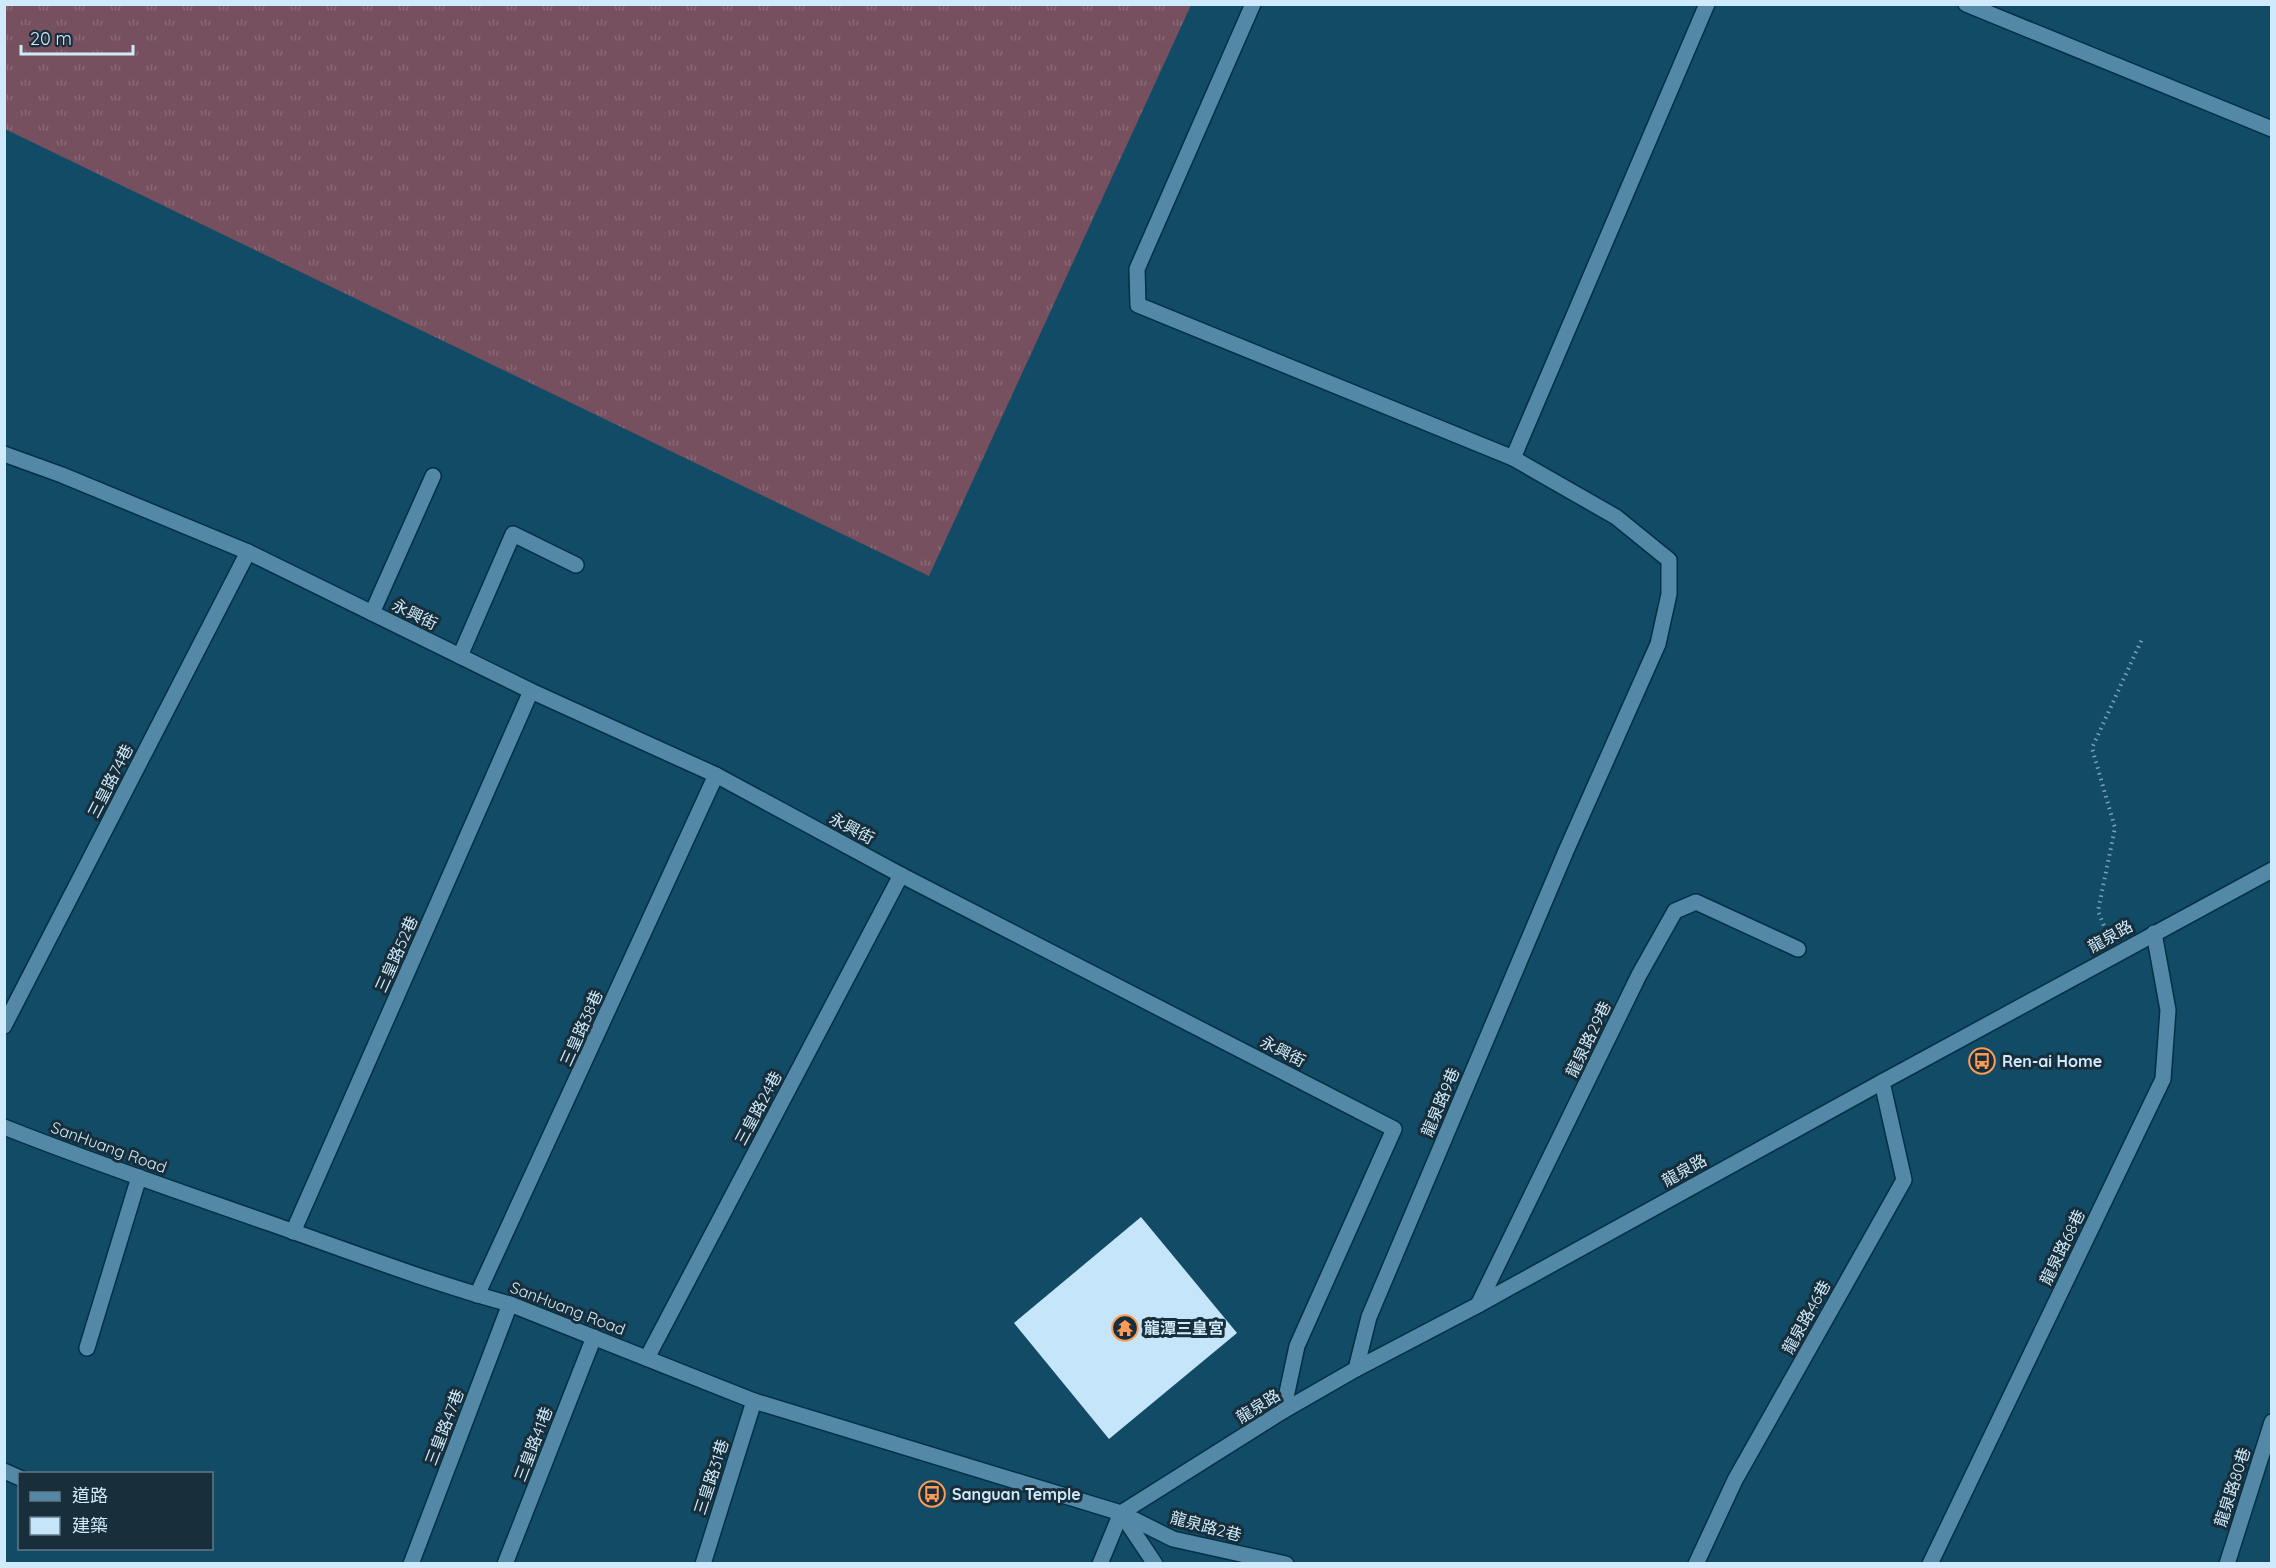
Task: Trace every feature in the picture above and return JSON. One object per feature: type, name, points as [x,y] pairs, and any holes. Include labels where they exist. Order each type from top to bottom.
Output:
[{"type":"street","points":[[1253,4],[1137,269],[1138,305],[1513,458],[1707,4]]},
{"type":"street","points":[[1966,4],[2271,129]]},
{"type":"street","name":"永興街","points":[[4,454],[62,475],[248,552],[531,691],[716,775],[901,874],[1394,1129],[1297,1346],[1283,1411]]},
{"type":"street","name":"龍泉路9巷","points":[[1356,1369],[1369,1317],[1566,851],[1658,644],[1669,594],[1669,560],[1616,517],[1513,458]]},
{"type":"street","points":[[372,613],[434,476]]},
{"type":"street","points":[[460,656],[513,534],[576,565]]},
{"type":"street","name":"三皇路74巷","points":[[4,1026],[248,552]]},
{"type":"street","name":"三皇路52巷","points":[[293,1232],[531,691]]},
{"type":"street","name":"三皇路38巷","points":[[477,1295],[716,775]]},
{"type":"street","name":"龍泉路","points":[[1121,1513],[1283,1411],[1356,1369],[1478,1305],[2271,870]]},
{"type":"street","name":"三皇路24巷","points":[[647,1358],[901,874]]},
{"type":"street","name":"龍泉路29巷","points":[[1478,1305],[1639,975],[1676,910],[1696,902],[1798,949]]},
{"type":"street","name":"龍泉路68巷","points":[[1930,1563],[2163,1079],[2168,1010],[2154,933]]},
{"type":"street","name":"龍泉路46巷","points":[[1696,1563],[1735,1480],[1904,1180],[1882,1082]]},
{"type":"street","name":"SanHuang Road","points":[[4,1127],[293,1232],[477,1295],[510,1304],[754,1401],[1121,1513]]},
{"type":"street","points":[[87,1348],[139,1177]]},
{"type":"street","name":"三皇路47巷","points":[[411,1563],[510,1304]]},
{"type":"street","name":"三皇路41巷","points":[[505,1563],[594,1337]]},
{"type":"street","name":"三皇路31巷","points":[[703,1563],[754,1401]]},
{"type":"street","name":"龍泉路80巷","points":[[2227,1563],[2271,1422]]},
{"type":"street","points":[[4,1471],[18,1477]]},
{"type":"street","points":[[1100,1563],[1121,1513]]},
{"type":"street","points":[[1121,1513],[1155,1563]]},
{"type":"street","name":"龍泉路2巷","points":[[1121,1513],[1173,1539],[1286,1563]]},
{"type":"path","points":[[2116,953],[2098,911],[2115,828],[2092,748],[2142,639]]},
{"type":"green space","points":[[4,5],[1191,5],[929,576],[5,129]]},
{"type":"building","name":"龍潭三皇宮","points":[[1141,1217],[1237,1333],[1109,1439],[1014,1323]]},
{"type":"place","name":"Ren-ai Home","points":[[1982,1061]]},
{"type":"place","name":"龍潭三皇宮","points":[[1125,1328]]},
{"type":"place","name":"Sanguan Temple","points":[[932,1494]]}]
